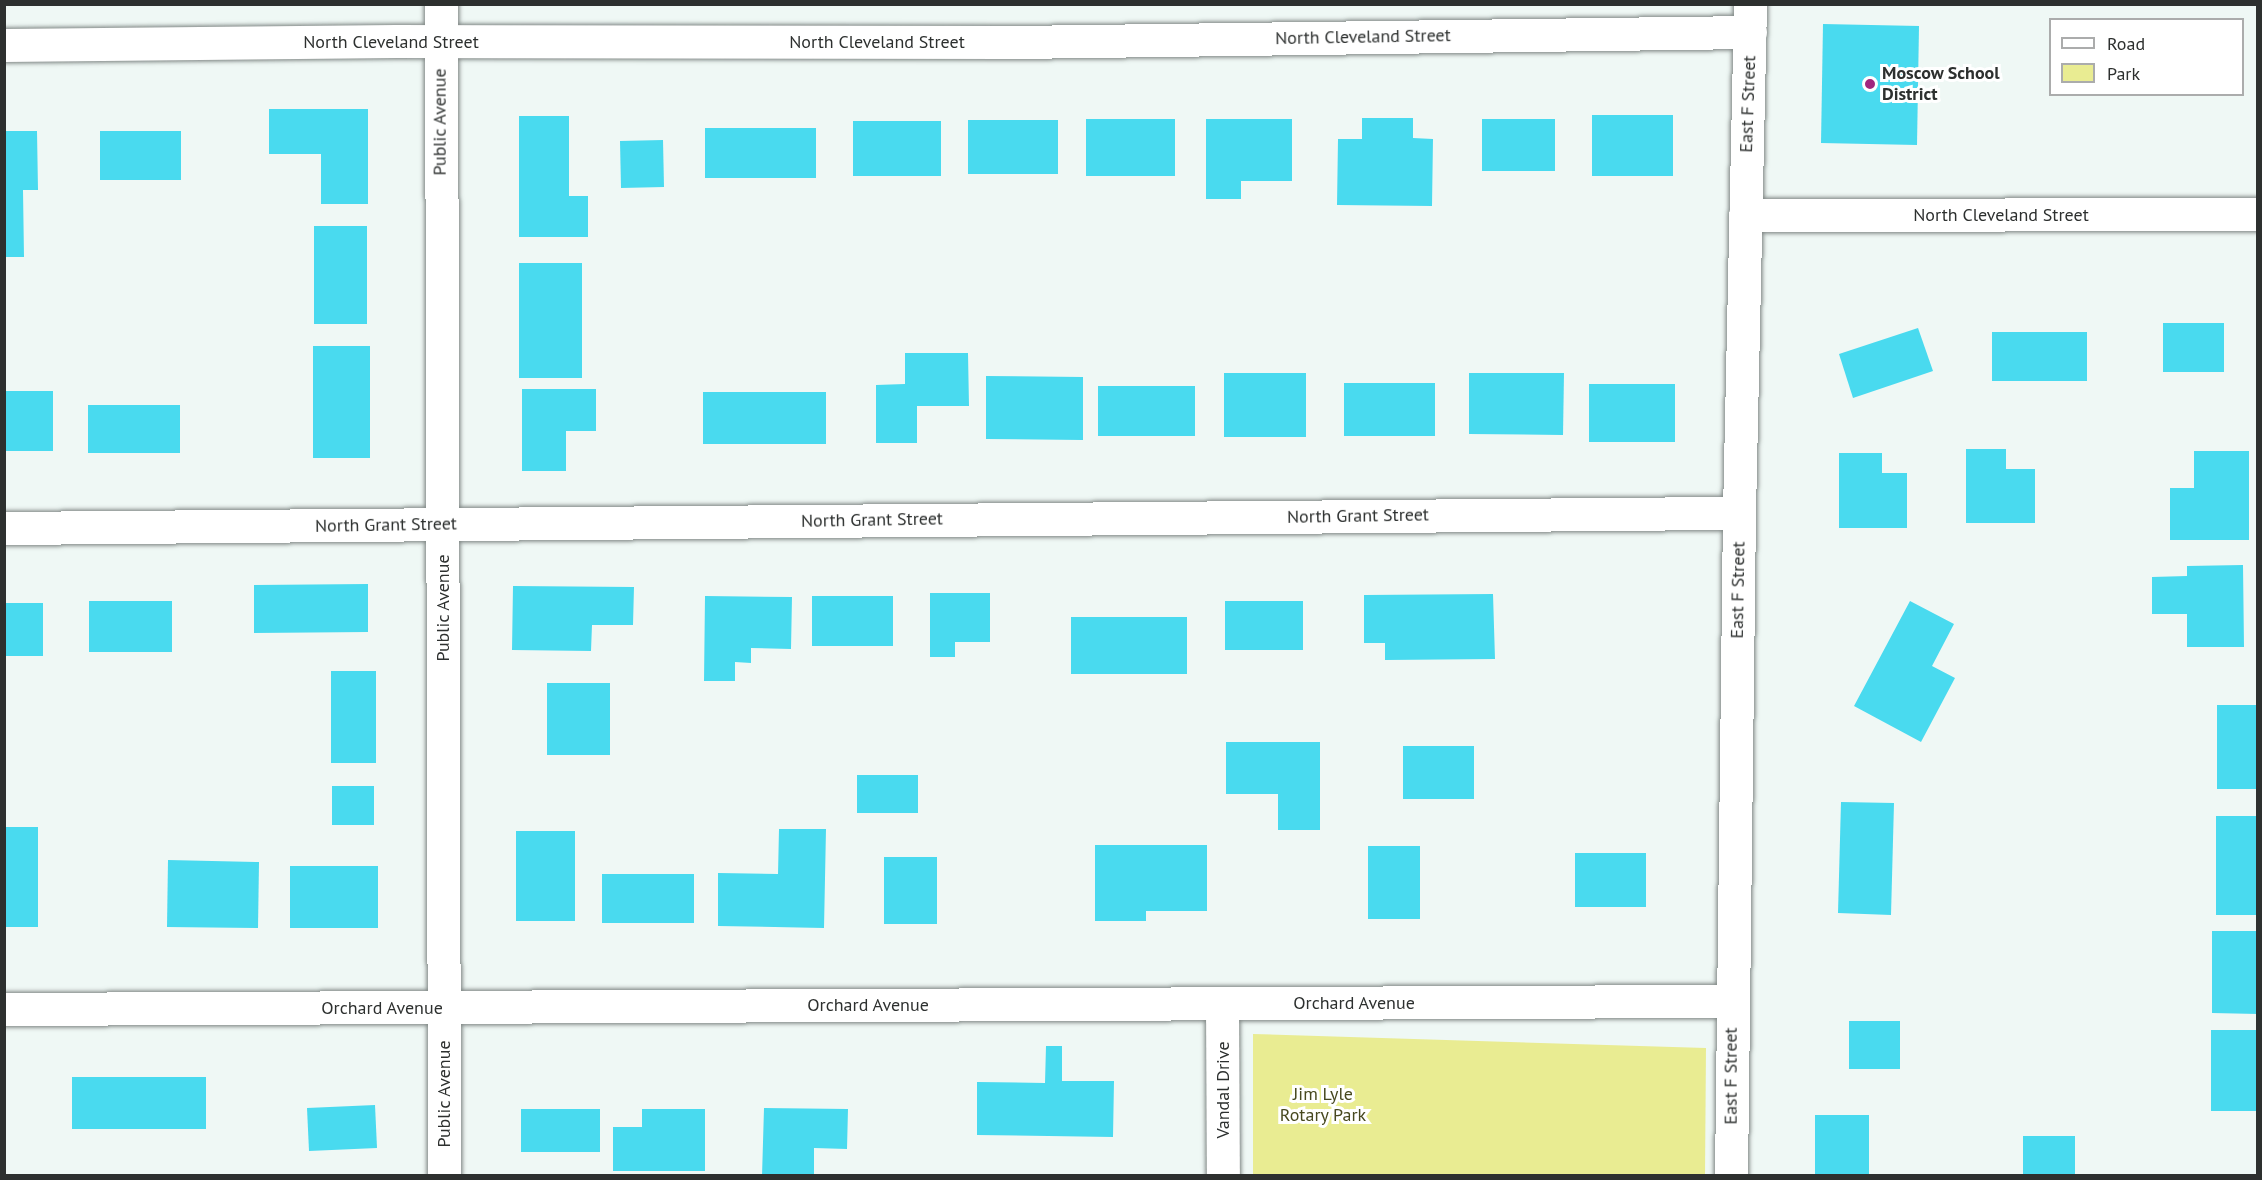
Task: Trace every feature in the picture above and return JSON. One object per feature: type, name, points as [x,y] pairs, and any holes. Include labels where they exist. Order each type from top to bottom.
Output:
[{"type":"street","name":"Public Avenue","points":[[441,4],[444,1176]]},
{"type":"street","name":"North Cleveland Street","points":[[4,45],[396,41],[440,43],[1015,42],[1750,18]]},
{"type":"street","name":"East F Street","points":[[1731,1176],[1731,1001],[1739,513],[1750,18]]},
{"type":"street","name":"North Cleveland Street","points":[[1745,215],[2258,214]]},
{"type":"street","name":"North Grant Street","points":[[4,528],[1739,513]]},
{"type":"street","name":"Orchard Avenue","points":[[4,1009],[1731,1001]]},
{"type":"street","name":"Vandal Drive","points":[[1222,1004],[1223,1176]]},
{"type":"green space","name":"Jim Lyle Rotary Park","points":[[1253,1034],[1706,1048],[1705,1175],[1253,1175]]},
{"type":"building","name":"Moscow School District","points":[[1823,24],[1919,26],[1917,145],[1821,143]]},
{"type":"building","points":[[269,109],[368,109],[368,204],[321,204],[321,154],[269,154]]},
{"type":"building","points":[[1592,115],[1673,115],[1673,176],[1592,176]]},
{"type":"building","points":[[519,116],[569,116],[569,196],[588,196],[588,237],[519,237]]},
{"type":"building","points":[[1362,118],[1413,118],[1413,138],[1433,139],[1432,206],[1337,205],[1338,139],[1362,139]]},
{"type":"building","points":[[1086,119],[1175,119],[1175,176],[1086,176]]},
{"type":"building","points":[[1206,119],[1292,119],[1292,181],[1241,181],[1241,199],[1206,199]]},
{"type":"building","points":[[1482,119],[1555,119],[1555,171],[1482,171]]},
{"type":"building","points":[[968,120],[1058,120],[1058,174],[968,174]]},
{"type":"building","points":[[853,121],[941,121],[941,176],[853,176]]},
{"type":"building","points":[[705,128],[816,128],[816,178],[705,178]]},
{"type":"building","points":[[4,131],[37,131],[38,190],[23,190],[24,257],[4,257]]},
{"type":"building","points":[[100,131],[181,131],[181,180],[100,180]]},
{"type":"building","points":[[663,140],[664,187],[621,188],[620,141]]},
{"type":"building","points":[[314,226],[367,226],[367,324],[314,324]]},
{"type":"building","points":[[519,263],[582,263],[582,378],[519,378]]},
{"type":"building","points":[[2163,323],[2224,323],[2224,372],[2163,372]]},
{"type":"building","points":[[1918,328],[1933,371],[1853,398],[1839,354]]},
{"type":"building","points":[[1992,332],[2087,332],[2087,381],[1992,381]]},
{"type":"building","points":[[313,346],[370,346],[370,458],[313,458]]},
{"type":"building","points":[[905,353],[968,353],[969,406],[917,406],[917,443],[876,443],[876,385],[905,384]]},
{"type":"building","points":[[1224,373],[1306,373],[1306,437],[1224,437]]},
{"type":"building","points":[[1469,373],[1564,373],[1563,435],[1469,434]]},
{"type":"building","points":[[986,376],[1083,377],[1083,440],[986,439]]},
{"type":"building","points":[[1344,383],[1435,383],[1435,436],[1344,436]]},
{"type":"building","points":[[1589,384],[1675,384],[1675,442],[1589,442]]},
{"type":"building","points":[[1098,386],[1195,386],[1195,436],[1098,436]]},
{"type":"building","points":[[522,389],[596,389],[596,431],[566,431],[566,471],[522,471]]},
{"type":"building","points":[[4,391],[53,391],[53,451],[4,451]]},
{"type":"building","points":[[703,392],[826,392],[826,444],[703,444]]},
{"type":"building","points":[[88,405],[180,405],[180,453],[88,453]]},
{"type":"building","points":[[1966,449],[2006,449],[2006,469],[2035,469],[2035,523],[1966,523]]},
{"type":"building","points":[[2194,451],[2249,451],[2249,540],[2170,540],[2170,488],[2194,488]]},
{"type":"building","points":[[1839,453],[1882,453],[1882,473],[1907,473],[1907,528],[1839,528]]},
{"type":"building","points":[[2243,565],[2244,647],[2187,647],[2187,614],[2152,614],[2152,577],[2187,576],[2187,566]]},
{"type":"building","points":[[368,584],[368,632],[254,633],[254,585]]},
{"type":"building","points":[[513,586],[634,587],[633,625],[592,625],[591,651],[512,650]]},
{"type":"building","points":[[930,593],[990,593],[990,642],[955,642],[955,657],[930,657]]},
{"type":"building","points":[[1493,594],[1495,659],[1385,660],[1385,643],[1364,643],[1364,595]]},
{"type":"building","points":[[705,596],[792,597],[791,649],[751,648],[751,663],[735,662],[735,681],[704,681]]},
{"type":"building","points":[[812,596],[893,596],[893,646],[812,646]]},
{"type":"building","points":[[89,601],[172,601],[172,652],[89,652]]},
{"type":"building","points":[[1225,601],[1303,601],[1303,650],[1225,650]]},
{"type":"building","points":[[1910,601],[1954,624],[1932,666],[1955,678],[1921,742],[1854,706]]},
{"type":"building","points":[[4,603],[43,603],[43,656],[4,656]]},
{"type":"building","points":[[1071,617],[1187,617],[1187,674],[1071,674]]},
{"type":"building","points":[[331,671],[376,671],[376,763],[331,763]]},
{"type":"building","points":[[547,683],[610,683],[610,755],[547,755]]},
{"type":"building","points":[[2217,705],[2258,705],[2258,789],[2217,789]]},
{"type":"building","points":[[1226,742],[1320,742],[1320,830],[1278,830],[1278,794],[1226,794]]},
{"type":"building","points":[[1403,746],[1474,746],[1474,799],[1403,799]]},
{"type":"building","points":[[857,775],[918,775],[918,813],[857,813]]},
{"type":"building","points":[[332,786],[374,786],[374,825],[332,825]]},
{"type":"building","points":[[1841,802],[1894,803],[1891,915],[1838,913]]},
{"type":"building","points":[[2216,816],[2258,816],[2258,915],[2216,915]]},
{"type":"building","points":[[4,827],[38,827],[38,927],[4,927]]},
{"type":"building","points":[[779,829],[826,829],[824,928],[718,926],[718,873],[778,874]]},
{"type":"building","points":[[516,831],[575,831],[575,921],[516,921]]},
{"type":"building","points":[[1095,845],[1207,845],[1207,911],[1146,911],[1146,921],[1095,921]]},
{"type":"building","points":[[1368,846],[1420,846],[1420,919],[1368,919]]},
{"type":"building","points":[[1575,853],[1646,853],[1646,907],[1575,907]]},
{"type":"building","points":[[884,857],[937,857],[937,924],[884,924]]},
{"type":"building","points":[[168,860],[259,862],[258,928],[167,927]]},
{"type":"building","points":[[290,866],[378,866],[378,928],[290,928]]},
{"type":"building","points":[[602,874],[694,874],[694,923],[602,923]]},
{"type":"building","points":[[2212,931],[2258,931],[2258,1014],[2212,1013]]},
{"type":"building","points":[[1849,1021],[1900,1021],[1900,1069],[1849,1069]]},
{"type":"building","points":[[2211,1030],[2258,1030],[2258,1111],[2211,1111]]},
{"type":"building","points":[[1046,1046],[1062,1046],[1062,1081],[1114,1081],[1113,1137],[977,1135],[977,1082],[1045,1083]]},
{"type":"building","points":[[72,1077],[206,1077],[206,1129],[72,1129]]},
{"type":"building","points":[[375,1105],[377,1148],[309,1151],[307,1108]]},
{"type":"building","points":[[764,1108],[848,1109],[847,1149],[814,1148],[814,1176],[762,1176]]},
{"type":"building","points":[[521,1109],[600,1109],[600,1152],[521,1152]]},
{"type":"building","points":[[642,1109],[705,1109],[705,1171],[613,1171],[613,1127],[642,1127]]},
{"type":"building","points":[[1815,1115],[1869,1115],[1869,1176],[1815,1176]]},
{"type":"building","points":[[2023,1136],[2075,1136],[2075,1176],[2023,1176]]},
{"type":"place","name":"Moscow School District","points":[[1870,84]]}]
